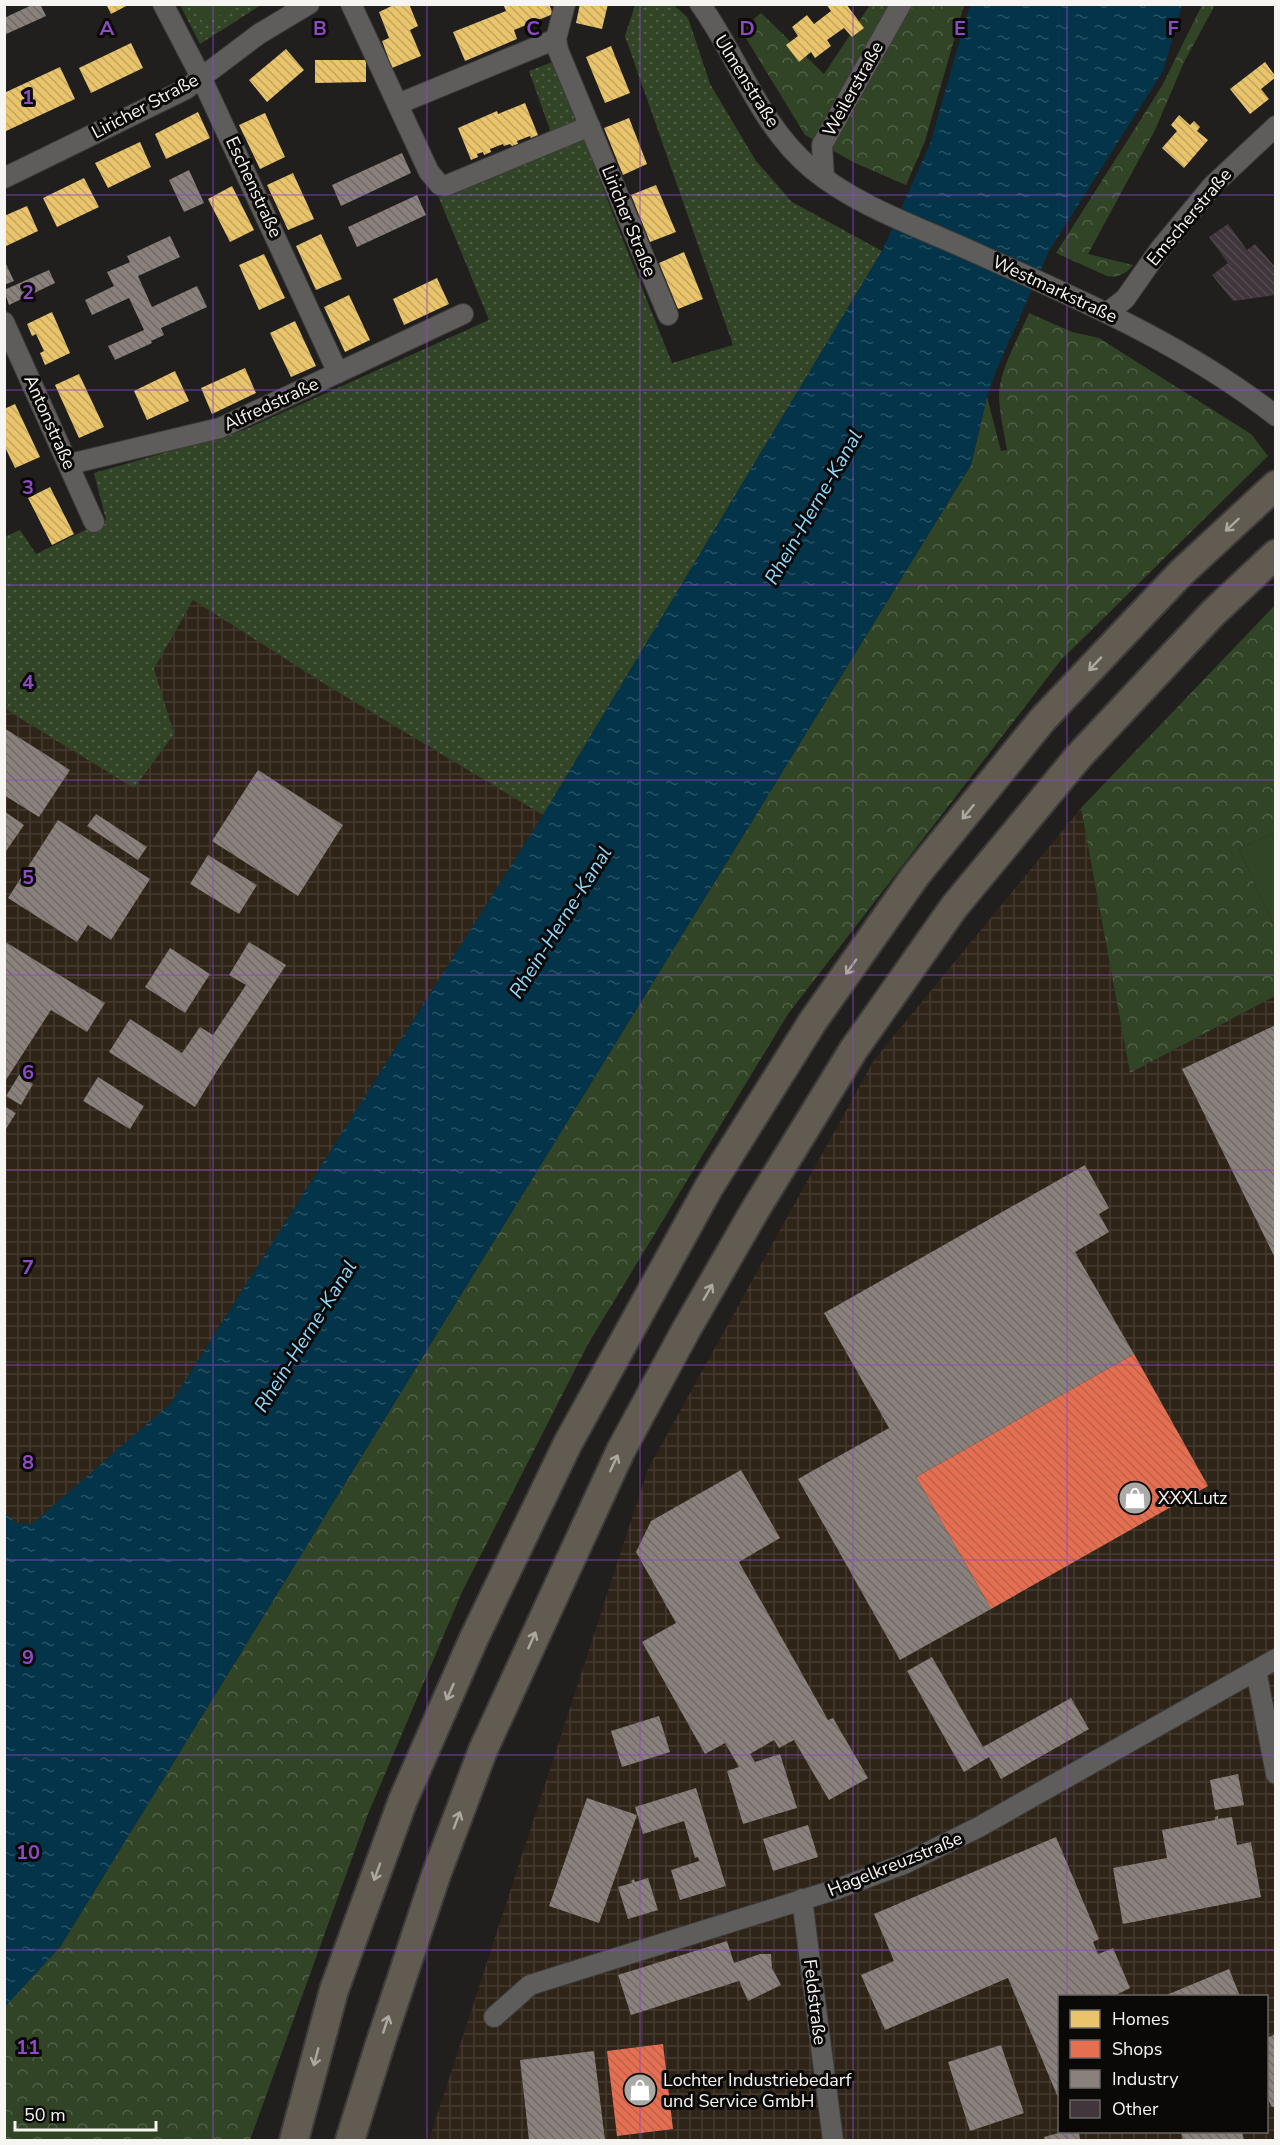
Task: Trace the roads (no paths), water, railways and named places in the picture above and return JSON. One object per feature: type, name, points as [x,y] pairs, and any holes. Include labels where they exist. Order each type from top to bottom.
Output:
[{"type":"highway","points":[[294,2140],[334,1990],[403,1800],[474,1638],[568,1443],[710,1187],[813,1021],[931,857],[1043,718],[1181,573],[1275,485]]},
{"type":"highway","points":[[350,2140],[436,1875],[483,1750],[621,1450],[755,1210],[854,1049],[954,907],[1079,756],[1213,613],[1275,554]]},
{"type":"street","name":"Eschenstraße","points":[[163,4],[201,76],[339,373]]},
{"type":"street","name":"Liricher Straße","points":[[4,178],[186,89],[259,34],[309,4]]},
{"type":"street","points":[[351,4],[429,172],[437,182],[445,186],[590,126]]},
{"type":"street","points":[[398,104],[556,39],[565,4]]},
{"type":"street","name":"Ulmenstraße","points":[[700,4],[766,117],[797,155],[824,178]]},
{"type":"street","name":"Weilerstraße","points":[[824,178],[822,145],[901,4]]},
{"type":"street","name":"Liricher Straße","points":[[556,39],[558,50],[668,315]]},
{"type":"street","name":"Emscherstraße","points":[[1107,313],[1125,299],[1160,249],[1212,186],[1275,126]]},
{"type":"street","name":"Westmarkstraße","points":[[824,178],[888,213],[1142,330],[1208,369],[1254,399],[1275,416]]},
{"type":"street","name":"Alfredstraße","points":[[69,464],[220,428],[463,314]]},
{"type":"street","name":"Antonstraße","points":[[4,322],[94,522]]},
{"type":"street","name":"Hagelkreuzstraße","points":[[494,2017],[530,1985],[802,1899],[904,1864],[958,1839],[1275,1659]]},
{"type":"street","points":[[1256,1670],[1275,1774]]},
{"type":"street","name":"Feldstraße","points":[[802,1899],[833,2140]]},
{"type":"water","name":"Rhein-Herne-Kanal","points":[[970,5],[1182,5],[1163,71],[1049,251],[996,371],[987,397],[971,465],[60,1947],[5,2007],[4,1512],[16,1523],[32,1524],[171,1403],[543,815],[882,251],[930,144]]},
{"type":"place","name":"XXXLutz","points":[[1135,1498]]},
{"type":"place","name":"Lochter Industriebedarf und Service GmbH","points":[[640,2090]]}]
